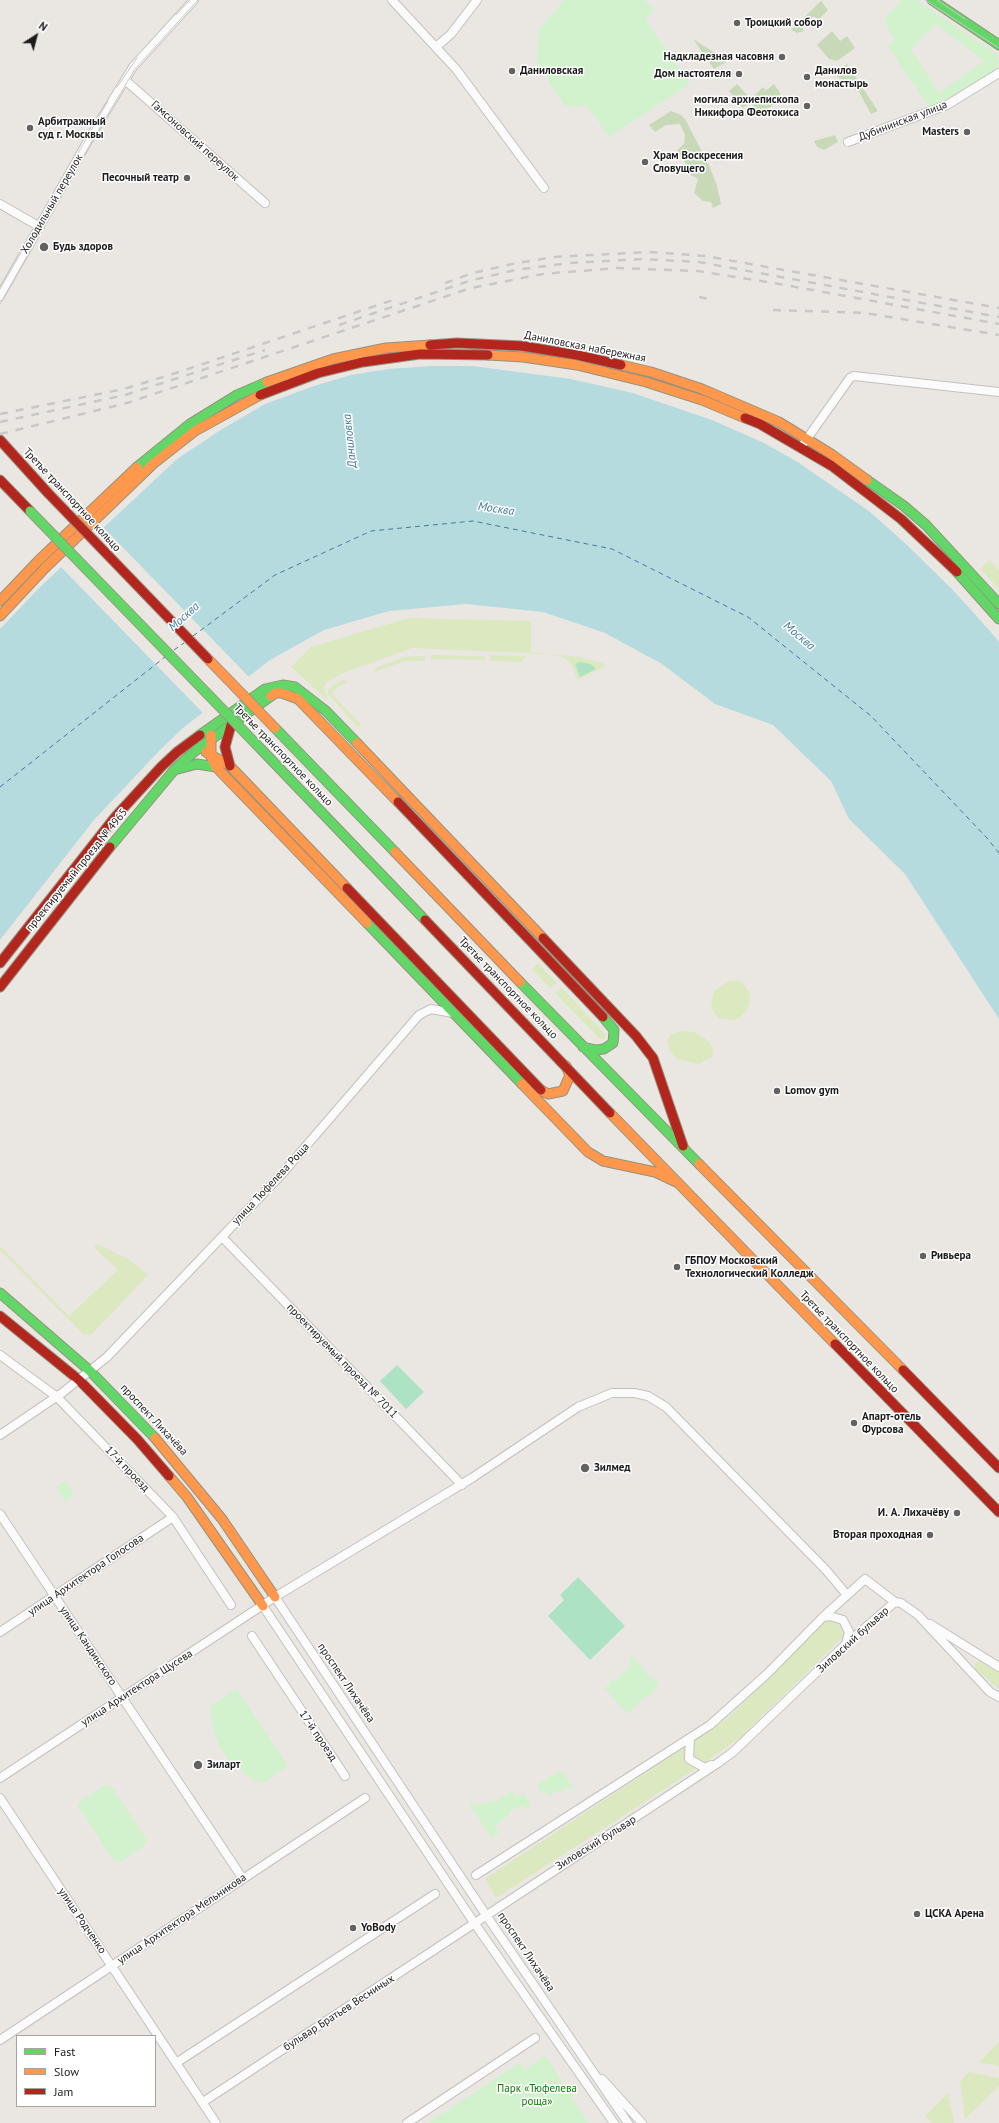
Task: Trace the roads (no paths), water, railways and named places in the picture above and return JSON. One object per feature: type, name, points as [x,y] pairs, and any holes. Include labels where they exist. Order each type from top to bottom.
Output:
[{"type":"main road","points":[[932,0],[999,45]]},
{"type":"main road","name":"Даниловская набережная","points":[[0,601],[38,561],[147,457],[196,420],[237,395],[278,377],[333,359],[386,348],[457,343],[522,346],[651,372],[702,389],[779,422],[807,439],[904,506],[926,525],[999,604]]},
{"type":"main road","name":"Даниловская набережная","points":[[0,616],[45,568],[153,464],[195,431],[266,392],[318,373],[369,361],[420,354],[454,354],[523,357],[577,365],[646,382],[702,400],[760,424],[801,447],[862,488],[901,519],[956,571],[999,619]]},
{"type":"main road","name":"Третье транспортное кольцо","points":[[0,440],[48,493],[583,1047],[683,1146],[999,1468]]},
{"type":"main road","name":"Третье транспортное кольцо","points":[[0,480],[565,1064],[677,1182],[999,1512]]},
{"type":"main road","name":"проектируемый проезд № 4965","points":[[0,963],[116,816],[161,767],[177,752],[257,694],[272,686],[283,685],[295,687],[314,699],[326,711],[645,1047],[653,1058],[683,1146]]},
{"type":"main road","name":"проектируемый проезд № 4965","points":[[0,987],[97,862],[175,770],[195,751],[262,700],[275,693],[282,693],[298,699],[614,1030],[615,1036],[613,1044],[604,1049],[596,1050],[583,1047]]},
{"type":"main road","points":[[215,725],[210,740],[210,753],[216,767],[588,1152],[603,1161],[655,1172],[677,1182]]},
{"type":"main road","points":[[230,766],[225,747],[231,725]]},
{"type":"main road","points":[[177,752],[195,751],[210,753],[230,766],[541,1090],[548,1094],[555,1094],[567,1086],[570,1075],[565,1064]]},
{"type":"main road","points":[[175,770],[197,764],[216,767]]},
{"type":"main road","name":"проспект Лихачёва","points":[[0,1293],[90,1371],[140,1421],[193,1481],[233,1534],[275,1597]]},
{"type":"main road","points":[[0,1316],[79,1380],[124,1425],[173,1480],[218,1540],[263,1606]]},
{"type":"street","name":"Холодильный переулок","points":[[0,296],[133,67],[194,0]]},
{"type":"street","points":[[392,0],[456,69],[544,188]]},
{"type":"street","points":[[436,46],[451,34],[477,0]]},
{"type":"street","name":"Дубининская улица","points":[[848,142],[947,105],[999,73]]},
{"type":"street","name":"Гамсоновский переулок","points":[[125,80],[265,203]]},
{"type":"street","points":[[0,204],[40,227]]},
{"type":"street","points":[[801,447],[850,378],[854,376],[999,392]]},
{"type":"street","name":"улица Тюфелева Роща","points":[[0,1435],[57,1397],[107,1357],[309,1144],[419,1016],[431,1009],[453,1014]]},
{"type":"street","name":"проектируемый проезд № 7011","points":[[222,1237],[462,1485]]},
{"type":"street","name":"17-й проезд","points":[[0,1355],[57,1397],[173,1517],[231,1604]]},
{"type":"street","name":"улица Архитектора Щусева","points":[[0,1778],[275,1597],[462,1485],[578,1407],[591,1400],[612,1393],[634,1393],[648,1396],[666,1407],[847,1595]]},
{"type":"street","name":"улица Кандинского","points":[[0,1514],[243,1878]]},
{"type":"street","name":"улица Архитектора Голосова","points":[[0,1632],[173,1517]]},
{"type":"street","points":[[476,1875],[690,1738],[734,1705],[823,1617],[864,1579],[999,1667]]},
{"type":"street","name":"проспект Лихачёва","points":[[275,1597],[486,1915],[628,2123]]},
{"type":"street","name":"Зиловский бульвар","points":[[474,1924],[733,1752],[845,1645],[898,1602]]},
{"type":"street","points":[[263,1606],[474,1924],[614,2123]]},
{"type":"street","points":[[918,1615],[990,1692],[999,1696]]},
{"type":"street","points":[[823,1617],[838,1617],[847,1625],[849,1632],[845,1645]]},
{"type":"street","name":"17-й проезд","points":[[252,1636],[345,1776]]},
{"type":"street","points":[[966,1667],[969,1658],[979,1655]]},
{"type":"street","points":[[690,1738],[689,1759],[705,1768],[718,1763]]},
{"type":"street","name":"улица Родченко","points":[[0,1798],[216,2123]]},
{"type":"street","name":"улица Архитектора Мельникова","points":[[0,2040],[365,1798]]},
{"type":"street","points":[[176,2063],[435,1894]]},
{"type":"street","name":"бульвар Братьев Весниных","points":[[202,2102],[474,1924]]},
{"type":"street","points":[[407,2123],[535,2038]]},
{"type":"street","points":[[602,2079],[642,2123]]},
{"type":"water","points":[[431,366],[473,366],[571,379],[633,393],[712,420],[762,442],[796,461],[869,511],[907,545],[952,589],[990,631],[999,642],[999,1019],[905,874],[849,819],[831,781],[773,725],[715,704],[662,664],[605,633],[543,612],[466,604],[389,611],[324,630],[270,660],[183,728],[161,749],[94,820],[0,940],[0,629],[39,588],[177,459],[219,431],[265,404],[314,386],[351,375],[388,369]]},
{"type":"tram line","points":[[176,15],[190,0]]},
{"type":"tram line","points":[[0,304],[92,141],[135,69],[198,0]]},
{"type":"tram line","points":[[925,0],[999,48]]},
{"type":"tram line","points":[[937,0],[965,19]]},
{"type":"tram line","points":[[117,87],[137,58]]},
{"type":"tram line","points":[[0,289],[108,101]]},
{"type":"railway","points":[[445,283],[473,273],[512,264],[554,257],[650,252],[705,256],[999,308]]},
{"type":"railway","points":[[339,325],[469,281],[515,270],[569,263],[642,259],[699,262],[999,317]]},
{"type":"railway","points":[[0,434],[127,403],[471,288],[543,274],[617,268],[698,271],[774,283],[999,324]]},
{"type":"railway","points":[[699,297],[715,300]]},
{"type":"railway","points":[[0,414],[124,389],[396,299]]},
{"type":"railway","points":[[773,310],[865,313],[999,335]]},
{"type":"railway","points":[[0,422],[125,395],[265,350]]},
{"type":"place","name":"Троицкий собор","points":[[737,23]]},
{"type":"place","name":"Надкладезная часовня","points":[[782,57]]},
{"type":"place","name":"Даниловская","points":[[512,71]]},
{"type":"place","name":"Дом настоятеля","points":[[739,74]]},
{"type":"place","name":"Данилов монастырь","points":[[807,77]]},
{"type":"place","name":"могила архиепископа Никифора Феотокиса","points":[[807,106]]},
{"type":"place","name":"Арбитражный суд г. Москвы","points":[[30,128]]},
{"type":"place","name":"Masters","points":[[967,132]]},
{"type":"place","name":"Храм Воскресения Словущего","points":[[645,162]]},
{"type":"place","name":"Песочный театр","points":[[187,178]]},
{"type":"place","name":"Будь здоров","points":[[44,247]]},
{"type":"place","name":"Lomov gym","points":[[777,1091]]},
{"type":"place","name":"Ривьера","points":[[923,1256]]},
{"type":"place","name":"ГБПОУ Московский Технологический Колледж","points":[[677,1267]]},
{"type":"place","name":"Апарт-отель Фурсова","points":[[854,1423]]},
{"type":"place","name":"Зилмед","points":[[585,1468]]},
{"type":"place","name":"И. А. Лихачёву","points":[[957,1513]]},
{"type":"place","name":"Вторая проходная","points":[[930,1535]]},
{"type":"place","name":"Зиларт","points":[[198,1765]]},
{"type":"place","name":"ЦСКА Арена","points":[[917,1914]]},
{"type":"place","name":"YoBody","points":[[353,1928]]},
{"type":"water label","name":"Даниловка","points":[[350,441]]},
{"type":"water label","name":"Москва","points":[[496,509]]},
{"type":"water label","name":"Москва","points":[[184,617]]},
{"type":"water label","name":"Москва","points":[[799,636]]},
{"type":"park label","name":"Парк «Тюфелева роща»","points":[[537,2095]]}]
